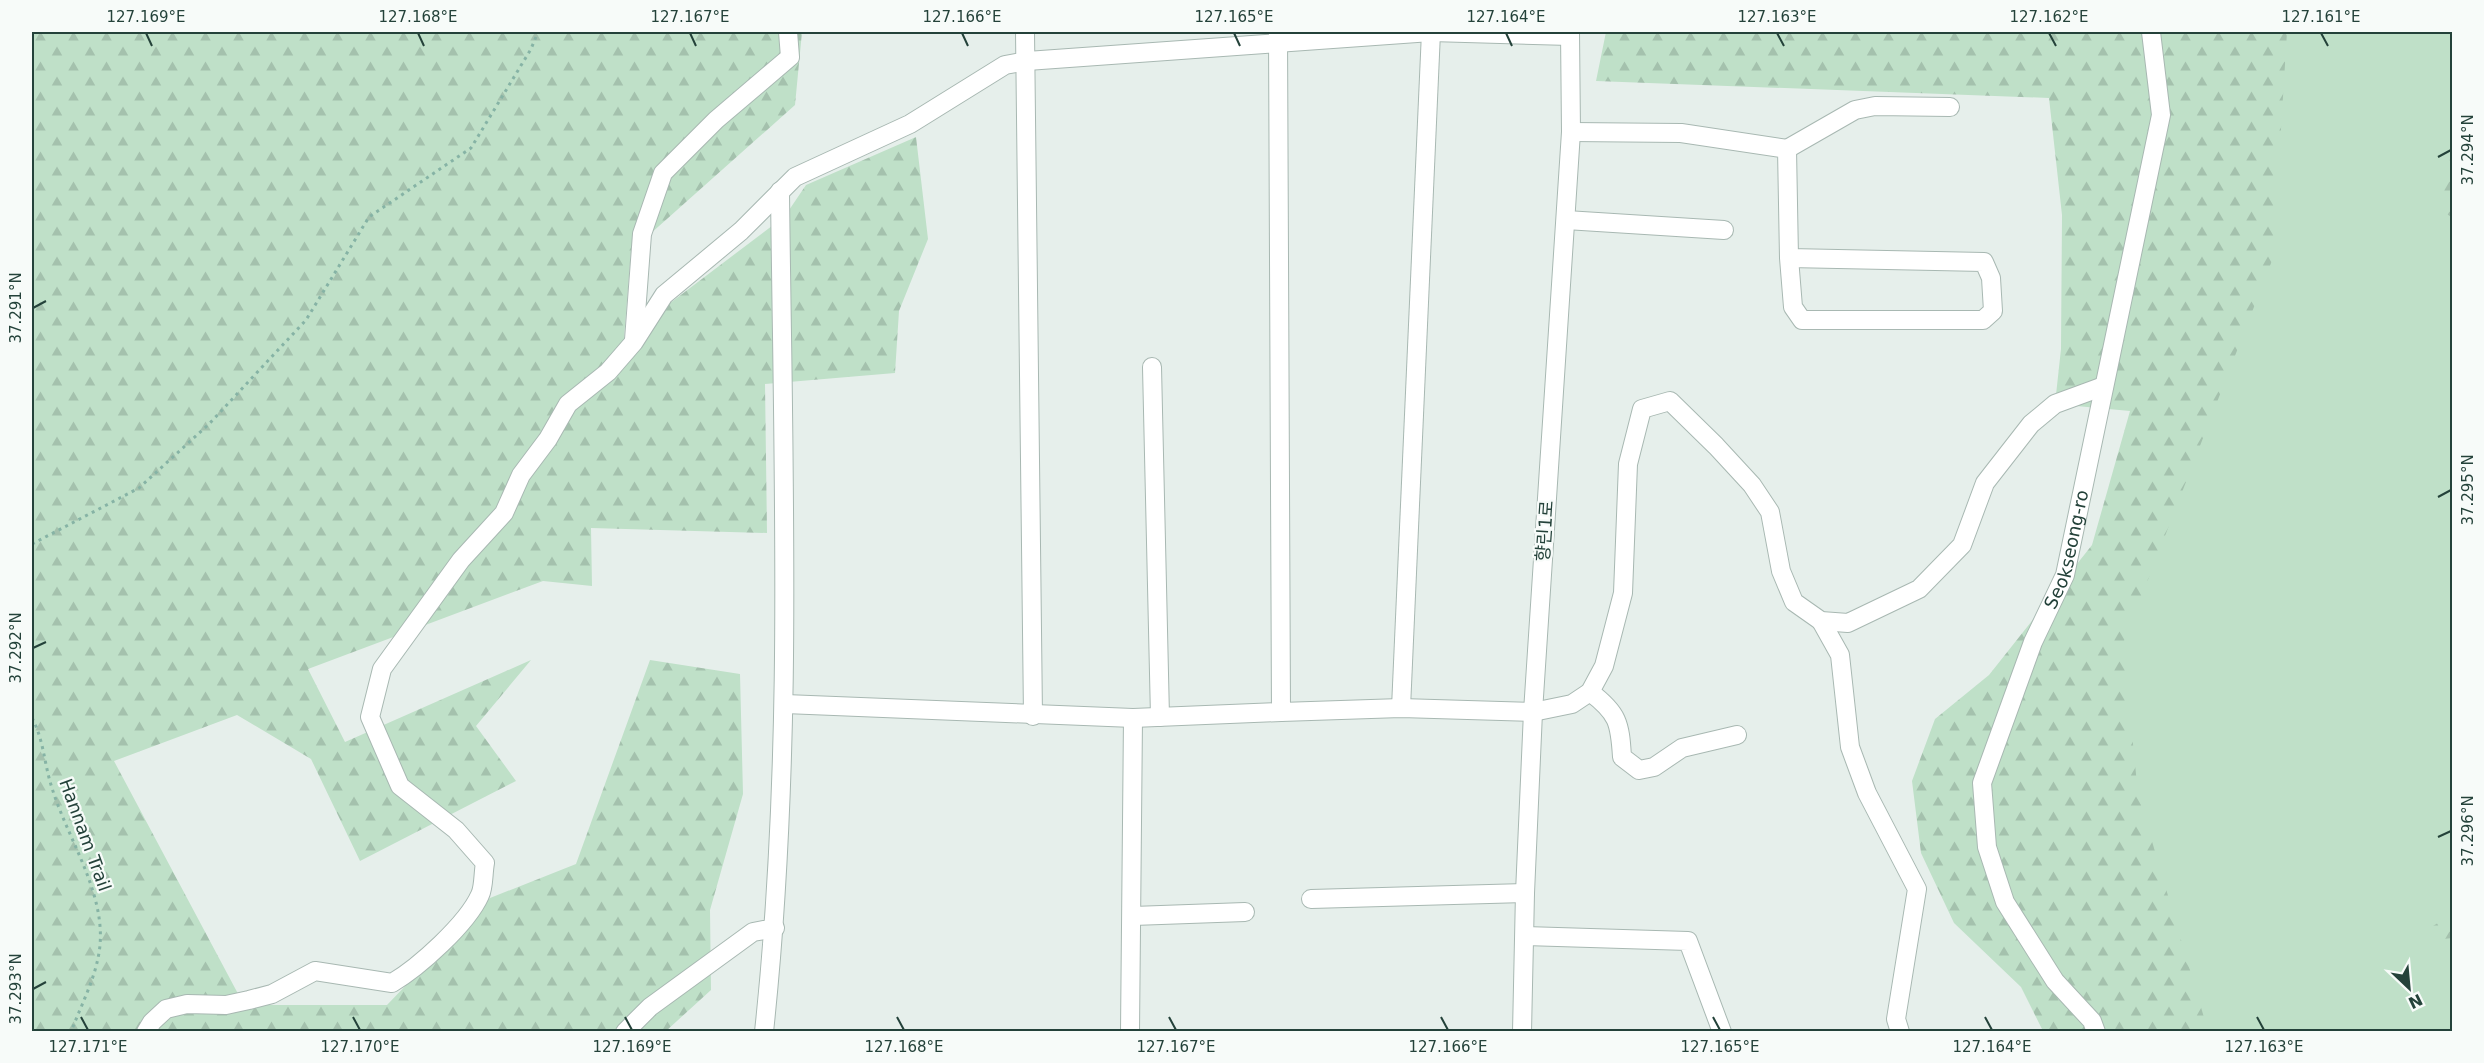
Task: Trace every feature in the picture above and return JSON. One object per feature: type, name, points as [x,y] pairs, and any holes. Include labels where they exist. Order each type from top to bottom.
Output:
[{"type":"street","points":[[634,342],[642,234],[663,173],[716,120],[790,57],[788,32]]},
{"type":"street","points":[[1025,32],[1033,716]]},
{"type":"street","points":[[146,1032],[152,1022],[166,1009],[187,1004],[226,1005],[249,1000],[272,994],[315,971],[392,983],[414,969],[458,925],[481,894],[484,863],[456,830],[400,786],[370,717],[382,669],[461,560],[504,513],[521,475],[548,439],[568,404],[608,372],[634,342],[664,295],[741,231],[795,177],[910,124],[1005,65],[1027,61],[1278,38],[1431,32],[1570,34]]},
{"type":"street","points":[[1401,708],[1431,32]]},
{"type":"street","name":"Seokseong-ro","points":[[2096,1032],[2092,1021],[2055,981],[2005,902],[1987,847],[1982,783],[2033,642],[2065,575],[2161,115],[2151,32]]},
{"type":"street","name":"향린1로","points":[[1522,1032],[1533,712],[1571,132],[1570,34]]},
{"type":"street","points":[[1278,38],[1281,712]]},
{"type":"street","points":[[1571,132],[1681,133],[1787,149],[1855,110],[1875,106],[1950,107]]},
{"type":"street","points":[[1787,149],[1789,258],[1793,307],[1802,320],[1983,320],[1993,311],[1991,278],[1984,262],[1789,258]]},
{"type":"street","points":[[764,1032],[775,928],[785,704],[780,191]]},
{"type":"street","points":[[1566,220],[1724,230]]},
{"type":"street","points":[[1152,367],[1160,717]]},
{"type":"street","points":[[1821,621],[1848,623],[1919,589],[1962,545],[1985,483],[2031,424],[2055,404],[2104,386]]},
{"type":"street","points":[[785,704],[1033,716],[1133,718],[1401,708],[1533,712],[1572,704],[1590,692],[1604,666],[1623,593],[1628,464],[1642,409],[1670,401],[1752,485],[1770,512],[1781,571],[1794,602],[1821,621],[1840,655],[1850,747],[1867,793],[1917,889],[1896,1019],[1900,1032]]},
{"type":"street","points":[[1590,692],[1616,716],[1620,730],[1622,757],[1639,770],[1654,767],[1682,748],[1737,735]]},
{"type":"street","points":[[1130,1032],[1133,916],[1133,718]]},
{"type":"street","points":[[1311,899],[1525,893]]},
{"type":"street","points":[[1133,916],[1245,912]]},
{"type":"street","points":[[625,1032],[650,1008],[753,932],[775,928]]},
{"type":"street","points":[[1525,936],[1688,941],[1722,1032]]},
{"type":"path","points":[[32,544],[139,488],[209,424],[306,320],[369,217],[471,148],[531,49],[538,32]]},
{"type":"path","name":"Hannam Trail","points":[[32,718],[40,733],[52,788],[85,869],[98,914],[99,958],[71,1032]]},
{"type":"green space","points":[[32,32],[802,32],[795,105],[631,251],[624,338],[785,216],[806,185],[916,137],[928,239],[899,311],[895,373],[765,384],[767,533],[591,528],[592,586],[543,581],[308,669],[345,742],[531,660],[476,726],[516,781],[360,861],[311,759],[237,715],[114,761],[244,1005],[387,1005],[490,898],[576,864],[650,660],[740,674],[743,794],[710,910],[711,990],[666,1031],[32,1031]]},
{"type":"green space","points":[[1606,32],[2287,32],[2273,258],[2123,644],[2138,794],[2208,1031],[2043,1031],[2021,987],[1954,923],[1921,853],[1912,781],[1935,719],[1989,675],[2092,545],[2130,411],[2055,404],[2061,349],[2062,215],[2049,98],[1596,81]]},
{"type":"green space","points":[[2280,32],[2452,32],[2452,1031],[2205,1031],[2124,791],[2117,658]]},
{"type":"green space","points":[[2452,150],[2452,217],[2451,217],[2439,208]]},
{"type":"green space","points":[[2452,914],[2452,938],[2435,940],[2430,934],[2433,926]]}]
